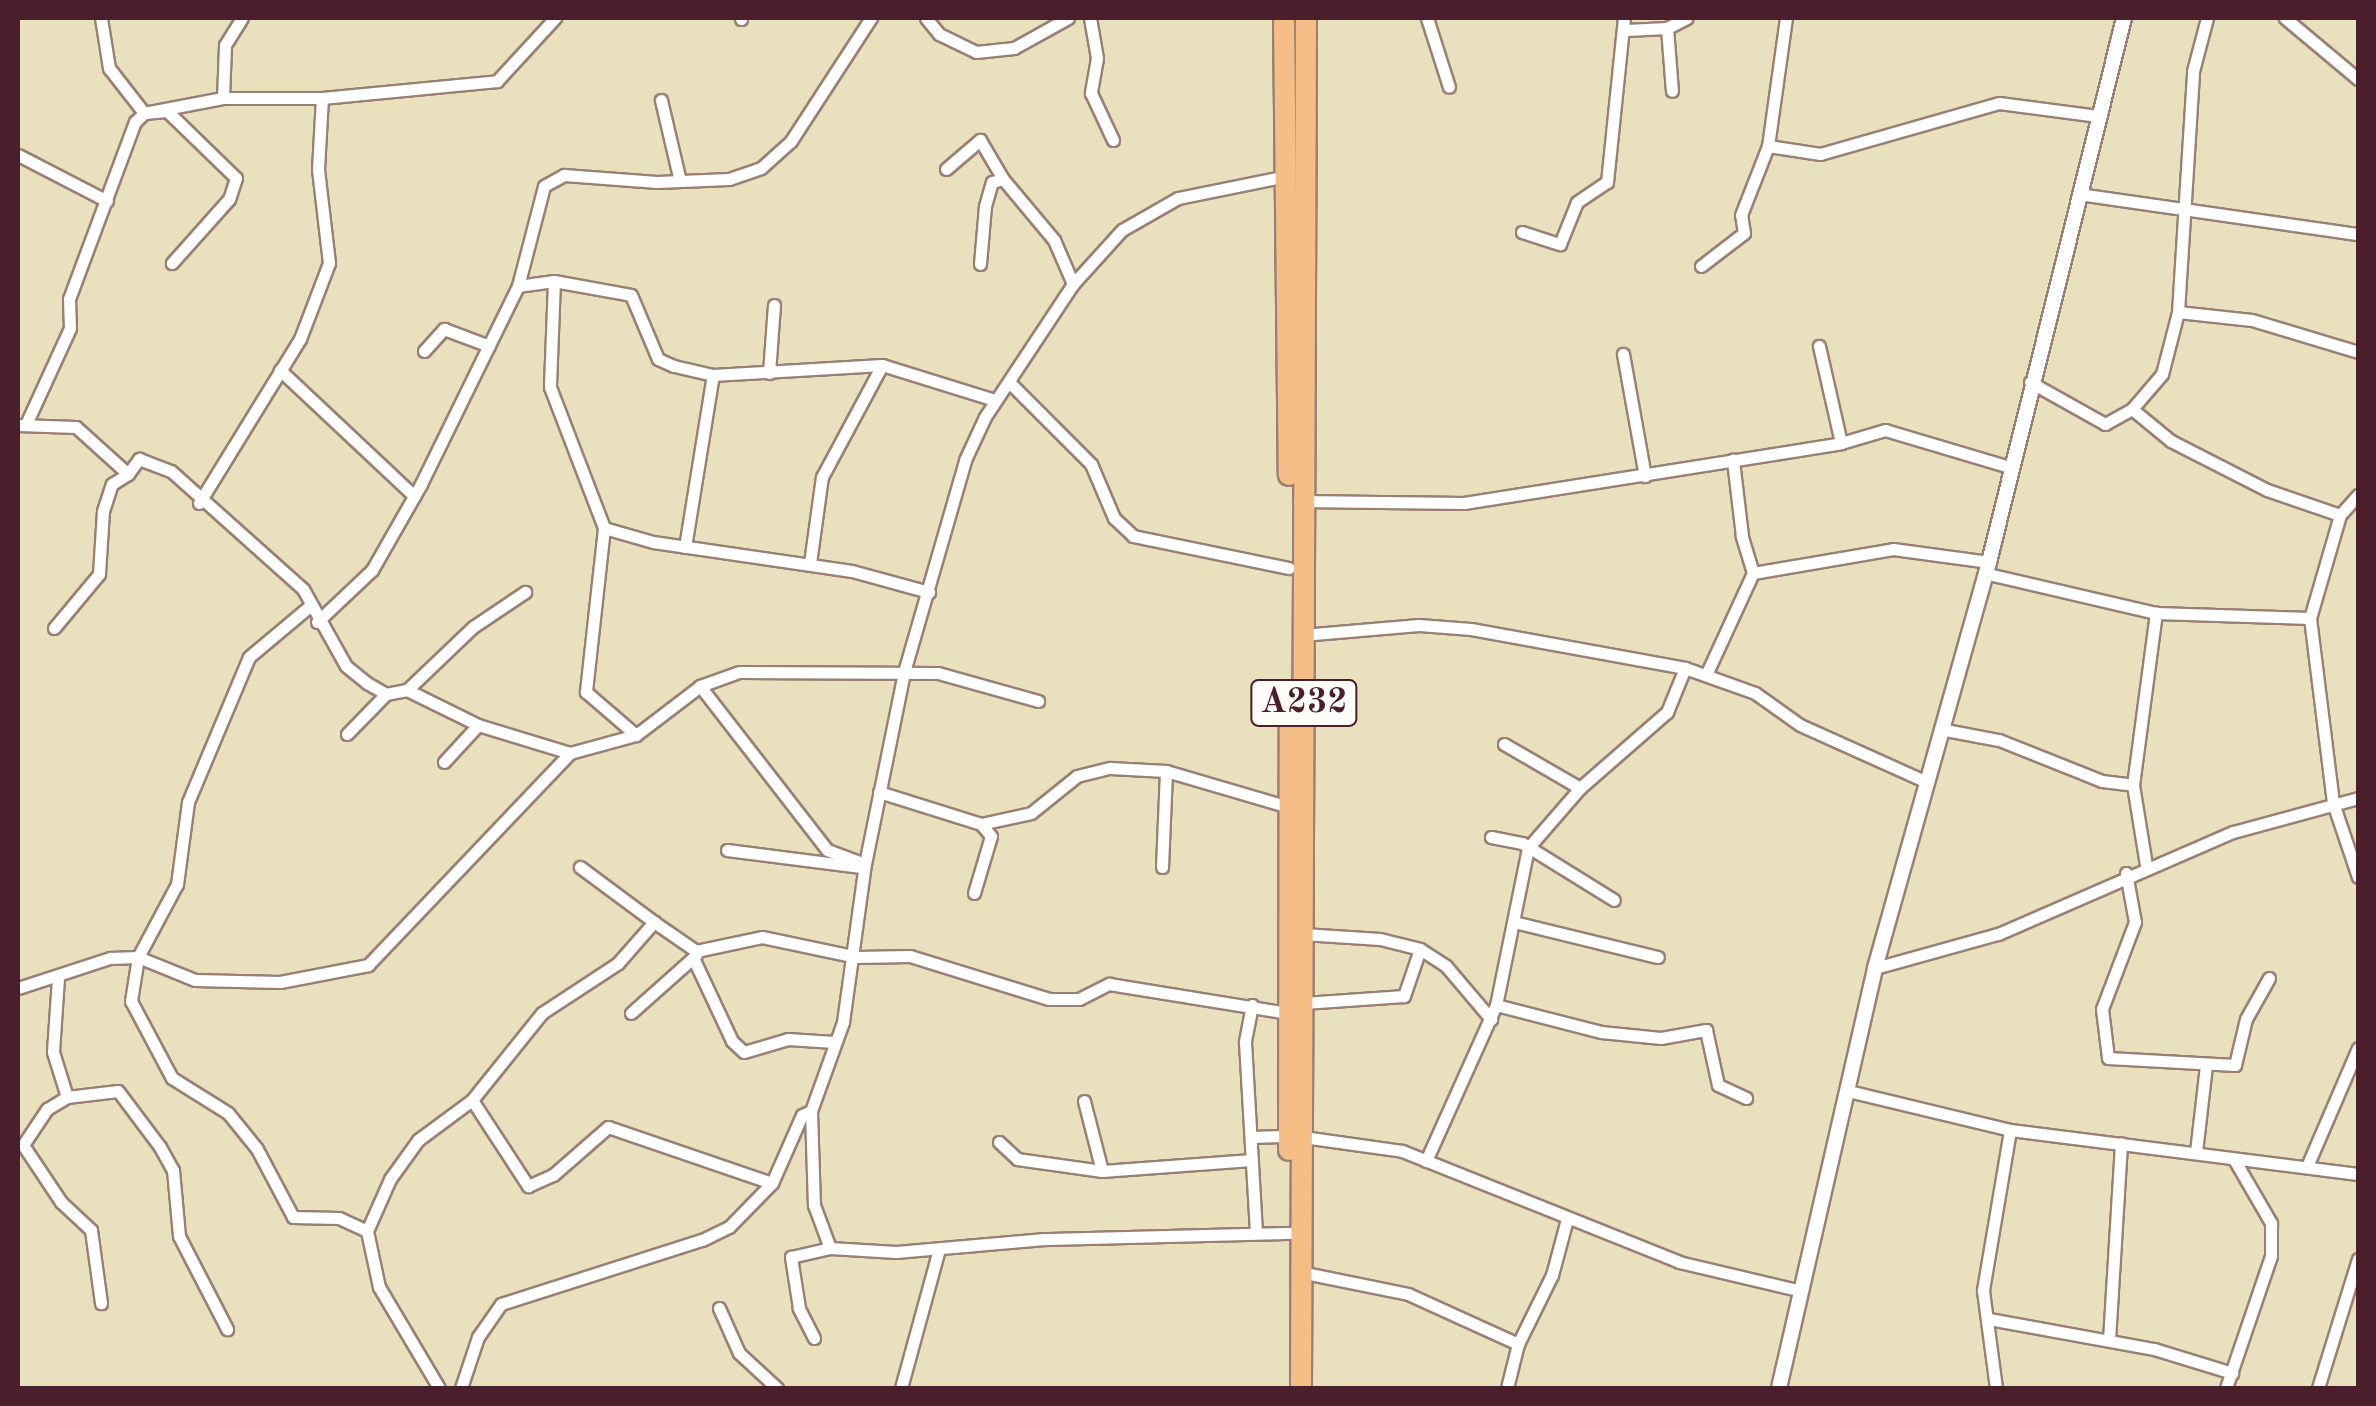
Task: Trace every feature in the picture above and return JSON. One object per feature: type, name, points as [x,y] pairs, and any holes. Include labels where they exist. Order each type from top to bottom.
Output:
[{"type":"highway","name":"A232","points":[[1284,18],[1289,807],[1302,1388]]},
{"type":"highway","name":"A232","points":[[1296,1008],[1303,934],[1300,502],[1306,18]]},
{"type":"highway","name":"A232","points":[[1289,1388],[1290,1233],[1296,1137]]},
{"type":"street","points":[[101,18],[109,68],[144,113]]},
{"type":"street","points":[[223,98],[225,45],[242,18]]},
{"type":"street","points":[[144,113],[223,98],[322,98],[496,82],[555,18]]},
{"type":"street","points":[[318,622],[372,570],[414,496],[518,286],[544,186],[579,174],[680,181],[730,179],[761,168],[791,141],[871,18]]},
{"type":"street","points":[[926,18],[939,34],[976,52],[1014,48],[1068,18]]},
{"type":"street","points":[[939,34],[943,18]]},
{"type":"street","points":[[1090,18],[1096,58],[1092,92],[1113,140]]},
{"type":"street","points":[[1427,18],[1449,88]]},
{"type":"street","points":[[1522,232],[1560,244],[1577,202],[1607,182],[1625,24],[1668,28],[1687,18]]},
{"type":"street","points":[[1701,266],[1744,233],[1741,215],[1768,146],[1786,18]]},
{"type":"street","points":[[1779,1388],[1875,968],[1987,567],[2030,382],[2124,18]]},
{"type":"street","points":[[2030,382],[2105,424],[2132,409],[2162,374],[2178,312],[2193,71],[2206,18]]},
{"type":"street","points":[[2284,18],[2358,79]]},
{"type":"street","points":[[1668,28],[1672,91]]},
{"type":"street","points":[[199,503],[300,339],[329,263],[318,169],[322,98]]},
{"type":"street","points":[[661,100],[680,181]]},
{"type":"street","points":[[1768,146],[1820,154],[1999,102],[2098,116]]},
{"type":"street","points":[[144,113],[167,112],[236,178],[228,198],[172,263]]},
{"type":"street","points":[[128,474],[76,427],[22,424],[70,328],[69,299],[144,113]]},
{"type":"street","points":[[946,169],[980,140],[1002,179],[1054,240],[1074,284]]},
{"type":"street","points":[[18,155],[107,201]]},
{"type":"street","points":[[830,1248],[814,1204],[811,1112],[857,957],[862,866],[904,672],[964,460],[995,400],[1074,284],[1122,230],[1178,198],[1286,176]]},
{"type":"street","points":[[980,264],[985,206],[992,182],[1002,179]]},
{"type":"street","points":[[2079,194],[2358,234]]},
{"type":"street","points":[[518,286],[554,281],[631,296],[658,360],[713,375],[882,364],[995,400]]},
{"type":"street","points":[[554,281],[550,387],[604,528],[586,692],[636,735]]},
{"type":"street","points":[[769,372],[774,305]]},
{"type":"street","points":[[2178,312],[2252,320],[2358,352]]},
{"type":"street","points":[[424,352],[444,328],[489,346]]},
{"type":"street","points":[[1819,346],[1841,443]]},
{"type":"street","points":[[1623,354],[1644,476]]},
{"type":"street","points":[[810,563],[822,477],[882,364]]},
{"type":"street","points":[[280,370],[414,496]]},
{"type":"street","points":[[686,547],[713,375]]},
{"type":"street","points":[[1010,383],[1091,464],[1114,518],[1133,536],[1289,568]]},
{"type":"street","points":[[2132,409],[2171,441],[2266,490],[2340,515]]},
{"type":"street","points":[[1300,502],[1464,502],[1841,443],[1886,430],[2009,467]]},
{"type":"street","points":[[54,628],[99,574],[104,511],[112,484],[128,474],[139,459],[170,472],[199,503],[238,528],[303,589],[346,666],[386,694]]},
{"type":"street","points":[[1706,675],[1753,573],[1742,536],[1733,460]]},
{"type":"street","points":[[2358,494],[2340,515],[2310,618],[2333,803],[2358,877]]},
{"type":"street","points":[[604,528],[686,547],[810,563],[929,592]]},
{"type":"street","points":[[1753,573],[1892,549],[1987,567],[2156,613],[2310,618]]},
{"type":"street","points":[[346,734],[386,694],[407,690],[473,627],[525,592]]},
{"type":"street","points":[[311,605],[249,656],[188,802],[173,899],[138,957],[131,1001],[172,1078],[228,1112],[257,1148],[292,1217],[340,1218],[367,1232]]},
{"type":"street","points":[[2146,865],[2134,786],[2156,613]]},
{"type":"street","points":[[1302,634],[1418,625],[1471,629],[1685,668],[1927,782]]},
{"type":"street","points":[[1426,1161],[1496,1005],[1528,848],[1580,788],[1667,712],[1685,668]]},
{"type":"street","points":[[18,988],[110,958],[138,957],[195,980],[280,982],[368,966],[570,753],[636,735],[700,686],[739,672],[938,673],[1038,701]]},
{"type":"street","points":[[700,686],[827,850],[852,857],[862,866]]},
{"type":"street","points":[[407,690],[478,724],[570,753]]},
{"type":"street","points":[[444,762],[478,724]]},
{"type":"street","points":[[1940,728],[1999,740],[2091,777],[2134,786]]},
{"type":"street","points":[[1504,744],[1580,788]]},
{"type":"street","points":[[879,792],[981,824],[1031,813],[1078,776],[1110,768],[1166,771],[1289,807]]},
{"type":"street","points":[[1162,867],[1166,771]]},
{"type":"street","points":[[1875,968],[1998,934],[2146,865],[2358,798]]},
{"type":"street","points":[[974,893],[991,836],[981,824]]},
{"type":"street","points":[[1491,837],[1528,848],[1614,900]]},
{"type":"street","points":[[728,850],[862,866]]},
{"type":"street","points":[[580,866],[696,956],[732,1041],[744,1052],[788,1039],[834,1042]]},
{"type":"street","points":[[2126,873],[2135,922],[2102,1008],[2108,1058],[2235,1065],[2246,1020],[2269,978]]},
{"type":"street","points":[[439,1388],[379,1287],[367,1232],[390,1179],[418,1140],[472,1100],[542,1013],[618,963],[654,922]]},
{"type":"street","points":[[1514,922],[1658,956]]},
{"type":"street","points":[[1303,934],[1380,939],[1420,949],[1446,966],[1491,1019]]},
{"type":"street","points":[[630,1013],[696,956],[762,937],[857,957],[910,956],[1049,999],[1080,999],[1110,984],[1296,1008],[1404,996],[1420,949]]},
{"type":"street","points":[[58,978],[53,1052],[67,1097]]},
{"type":"street","points":[[1252,1004],[1245,1042],[1256,1231]]},
{"type":"street","points":[[1496,1005],[1601,1032],[1661,1038],[1706,1030],[1718,1085],[1746,1098]]},
{"type":"street","points":[[2308,1164],[2358,1048]]},
{"type":"street","points":[[2196,1152],[2206,1065]]},
{"type":"street","points":[[102,1303],[91,1230],[61,1202],[23,1145],[47,1109],[67,1097],[118,1091],[173,1170],[179,1236],[227,1329]]},
{"type":"street","points":[[1848,1091],[2010,1130],[2196,1152],[2235,1161],[2308,1164],[2358,1174]]},
{"type":"street","points":[[472,1100],[528,1186],[553,1175],[608,1127],[772,1183]]},
{"type":"street","points":[[1084,1101],[1102,1171]]},
{"type":"street","points":[[461,1388],[478,1337],[501,1304],[702,1240],[729,1227],[772,1183],[802,1115],[811,1112]]},
{"type":"street","points":[[1996,1388],[1983,1290],[2010,1130]]},
{"type":"street","points":[[1252,1137],[1296,1137],[1402,1151],[1678,1262],[1802,1291]]},
{"type":"street","points":[[999,1142],[1017,1159],[1102,1171],[1252,1160]]},
{"type":"street","points":[[2109,1340],[2121,1143]]},
{"type":"street","points":[[2226,1388],[2272,1256],[2271,1223],[2235,1161]]},
{"type":"street","points":[[1508,1388],[1518,1344],[1552,1275],[1567,1219]]},
{"type":"street","points":[[814,1338],[800,1308],[791,1257],[830,1248],[939,1250],[1256,1231],[1290,1233]]},
{"type":"street","points":[[901,1388],[939,1250]]},
{"type":"street","points":[[2318,1388],[2358,1259]]},
{"type":"street","points":[[1300,1272],[1408,1294],[1518,1344]]},
{"type":"street","points":[[718,1308],[739,1353],[777,1388]]},
{"type":"street","points":[[1989,1319],[2109,1340],[2232,1373]]}]
